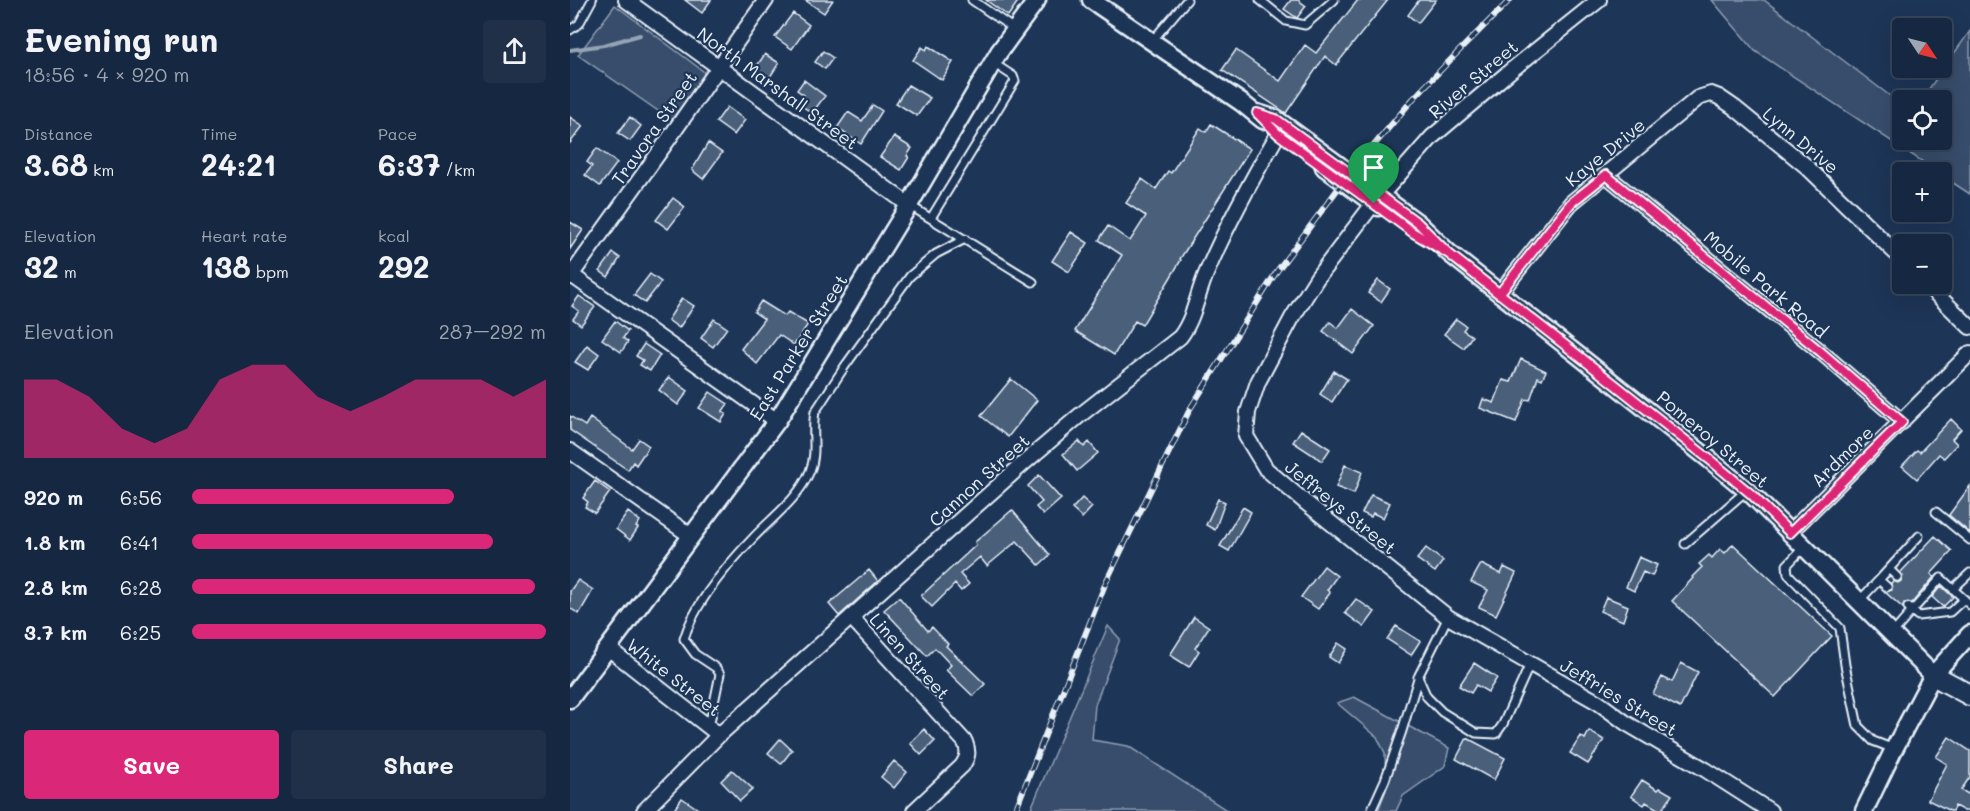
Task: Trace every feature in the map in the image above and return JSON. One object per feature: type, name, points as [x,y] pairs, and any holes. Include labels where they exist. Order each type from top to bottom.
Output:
[{"type":"main road","points":[[1933,675],[1970,695]]},
{"type":"street","name":"North Marshall Street","points":[[626,0],[909,205]]},
{"type":"street","name":"Travora Street","points":[[570,275],[766,0]]},
{"type":"street","name":"East Parker Street","points":[[570,699],[777,421],[993,63],[1014,29],[1036,0]]},
{"type":"street","name":"Pomeroy Street","points":[[1091,0],[1257,113],[1278,134],[1377,200]]},
{"type":"street","name":"River Street","points":[[1317,278],[1377,200],[1432,138],[1509,72],[1599,0]]},
{"type":"street","name":"Lynn Drive","points":[[1667,124],[1698,98],[1711,94],[1719,97],[1806,166],[1892,249]]},
{"type":"street","name":"Pomeroy Street","points":[[1257,113],[1276,119],[1377,200],[1412,232],[1449,254],[1746,491],[1933,675]]},
{"type":"street","name":"Kaye Drive","points":[[1499,294],[1571,203],[1667,124]]},
{"type":"street","name":"Cannon Street","points":[[644,811],[714,731],[851,617],[1033,455],[1180,337],[1187,329],[1206,274],[1252,179],[1278,134]]},
{"type":"street","name":"Mobile Park Road","points":[[1606,175],[1821,352],[1902,422]]},
{"type":"street","points":[[570,275],[777,421]]},
{"type":"street","name":"Jeffreys Street","points":[[1317,278],[1292,318],[1258,382],[1248,412],[1246,436],[1266,469],[1448,617]]},
{"type":"street","points":[[1936,294],[1970,327]]},
{"type":"street","name":"Ardmore","points":[[1790,533],[1970,353]]},
{"type":"street","points":[[570,451],[691,537]]},
{"type":"street","name":"Linen Street","points":[[851,617],[965,742],[968,750],[967,758],[962,766],[914,811]]},
{"type":"street","name":"Jeffries Street","points":[[1448,617],[1599,703],[1626,723],[1770,811]]},
{"type":"street","points":[[1864,811],[1933,675],[1970,634]]},
{"type":"street","name":"White Street","points":[[608,648],[714,731]]},
{"type":"lane","points":[[570,30],[579,24],[592,0]]},
{"type":"lane","points":[[972,0],[1014,29]]},
{"type":"lane","points":[[1152,41],[1187,0]]},
{"type":"lane","points":[[1260,0],[1286,21],[1305,25],[1334,0]]},
{"type":"lane","points":[[932,218],[1015,81],[1013,76],[993,63]]},
{"type":"lane","points":[[909,205],[1033,282]]},
{"type":"lane","points":[[714,731],[720,674],[716,668],[695,654],[684,639],[688,625],[722,573],[804,483],[811,469],[815,443],[813,420],[815,412],[889,303],[921,265],[936,254],[965,239]]},
{"type":"lane","points":[[1685,544],[1746,491]]},
{"type":"lane","points":[[1936,512],[1970,540]]},
{"type":"lane","points":[[1859,601],[1919,536]]},
{"type":"lane","points":[[1804,547],[1787,565],[1788,574],[1840,628],[1858,726],[1873,741],[1894,749]]},
{"type":"lane","points":[[1889,569],[1897,577]]},
{"type":"lane","points":[[1953,589],[1970,572]]},
{"type":"lane","points":[[1893,634],[1910,609],[1941,578],[1970,605]]},
{"type":"lane","points":[[1879,580],[1887,587]]},
{"type":"lane","points":[[1910,609],[1918,616],[1950,612],[1964,599]]},
{"type":"lane","points":[[1371,811],[1391,764],[1418,677],[1448,617]]},
{"type":"lane","points":[[1418,677],[1427,697],[1442,712],[1476,733],[1496,734],[1503,724],[1530,664]]},
{"type":"shaded area","points":[[1712,0],[1764,0],[1892,97],[1892,142],[1755,51]]},
{"type":"shaded area","points":[[615,5],[703,71],[706,77],[671,120],[578,55]]},
{"type":"shaded area","points":[[1970,31],[1970,194],[1952,182],[1952,162],[1923,162],[1905,150],[1952,150],[1952,90],[1928,90],[1937,78],[1952,78],[1952,56]]},
{"type":"shaded area","points":[[1108,626],[1120,639],[1095,705],[1092,740],[1128,746],[1228,811],[1030,811]]},
{"type":"shaded area","points":[[1354,697],[1449,748],[1445,766],[1403,796],[1396,811],[1378,811],[1386,790],[1385,753],[1377,737],[1337,703]]},
{"type":"building","points":[[685,0],[711,0],[702,13]]},
{"type":"building","points":[[805,0],[833,0],[824,13]]},
{"type":"building","points":[[986,0],[1019,0],[1008,16]]},
{"type":"building","points":[[1291,0],[1298,0],[1306,6],[1297,18],[1284,9]]},
{"type":"building","points":[[1358,0],[1388,0],[1336,65],[1325,56],[1286,113],[1222,70],[1236,50],[1280,81],[1305,45],[1316,53]]},
{"type":"building","points":[[1419,0],[1436,0],[1418,23],[1408,15]]},
{"type":"building","points":[[793,13],[809,25],[792,49],[775,37]]},
{"type":"building","points":[[928,46],[953,62],[942,80],[913,60],[922,47],[926,50]]},
{"type":"building","points":[[823,51],[833,58],[825,69],[815,62]]},
{"type":"building","points":[[765,54],[779,63],[768,80],[754,70]]},
{"type":"building","points":[[804,80],[825,96],[812,113],[798,103],[804,95],[797,90]]},
{"type":"building","points":[[908,85],[930,98],[917,116],[896,103]]},
{"type":"building","points":[[873,105],[882,111],[861,144],[837,128],[848,112],[862,121]]},
{"type":"building","points":[[727,107],[745,120],[734,135],[716,122]]},
{"type":"building","points":[[570,117],[583,126],[570,143]]},
{"type":"building","points":[[630,117],[641,126],[630,141],[618,133]]},
{"type":"building","points":[[1211,124],[1250,149],[1180,259],[1142,325],[1135,321],[1114,355],[1075,331],[1122,255],[1099,240],[1108,226],[1130,241],[1146,216],[1126,203],[1142,179],[1156,189],[1168,171],[1171,173],[1200,128],[1206,132]]},
{"type":"building","points":[[894,137],[912,148],[901,170],[880,157]]},
{"type":"building","points":[[708,143],[722,153],[703,179],[692,170]]},
{"type":"building","points":[[597,148],[617,163],[600,186],[585,175],[592,166],[587,162]]},
{"type":"building","points":[[673,198],[685,207],[668,229],[656,220]]},
{"type":"building","points":[[570,222],[583,230],[570,249]]},
{"type":"building","points":[[1071,232],[1088,243],[1069,272],[1052,261]]},
{"type":"building","points":[[613,253],[620,258],[608,277],[600,271]]},
{"type":"building","points":[[650,274],[661,282],[645,303],[634,295]]},
{"type":"building","points":[[1378,280],[1390,289],[1381,302],[1368,293]]},
{"type":"building","points":[[579,296],[595,307],[581,325],[573,319],[579,311],[572,306]]},
{"type":"building","points":[[682,298],[694,306],[679,328],[668,320]]},
{"type":"building","points":[[761,301],[785,316],[788,312],[808,324],[794,345],[779,335],[757,364],[741,349],[764,319],[754,312]]},
{"type":"building","points":[[1352,309],[1374,326],[1353,354],[1323,331],[1330,322],[1338,328]]},
{"type":"building","points":[[714,319],[727,328],[713,347],[701,338]]},
{"type":"building","points":[[1456,319],[1466,326],[1463,330],[1472,336],[1464,348],[1444,334]]},
{"type":"building","points":[[615,321],[628,331],[623,338],[628,342],[621,352],[602,339]]},
{"type":"building","points":[[644,344],[660,355],[650,371],[640,365],[643,360],[636,356]]},
{"type":"building","points":[[587,345],[599,354],[588,370],[575,362]]},
{"type":"building","points":[[1521,359],[1546,371],[1542,379],[1538,377],[1530,400],[1525,399],[1516,422],[1480,408],[1483,399],[1494,403],[1503,380],[1511,382]]},
{"type":"building","points":[[1334,371],[1347,379],[1332,402],[1320,394]]},
{"type":"building","points":[[669,377],[688,391],[678,405],[659,390]]},
{"type":"building","points":[[1011,379],[1037,400],[1008,437],[981,416]]},
{"type":"building","points":[[710,392],[728,404],[722,412],[726,414],[721,422],[699,408]]},
{"type":"building","points":[[570,416],[585,426],[590,418],[632,449],[639,439],[649,446],[636,465],[633,462],[628,470],[570,430]]},
{"type":"building","points":[[1951,419],[1961,429],[1952,439],[1957,444],[1944,458],[1939,454],[1917,479],[1902,466],[1917,450],[1920,452]]},
{"type":"building","points":[[1301,430],[1330,449],[1322,461],[1293,442]]},
{"type":"building","points":[[1079,441],[1084,447],[1089,442],[1098,453],[1077,471],[1063,454]]},
{"type":"building","points":[[1345,465],[1362,472],[1354,494],[1336,487]]},
{"type":"building","points":[[1039,475],[1061,499],[1043,515],[1036,507],[1042,502],[1028,486]]},
{"type":"building","points":[[595,481],[610,492],[595,513],[585,507],[588,502],[583,498]]},
{"type":"building","points":[[1970,486],[1970,533],[1949,515]]},
{"type":"building","points":[[1371,495],[1390,503],[1383,518],[1373,513],[1371,517],[1362,513]]},
{"type":"building","points":[[1082,498],[1092,507],[1082,518],[1072,509]]},
{"type":"building","points":[[1218,499],[1225,502],[1215,530],[1206,525]]},
{"type":"building","points":[[1243,507],[1251,512],[1229,551],[1220,546]]},
{"type":"building","points":[[1012,510],[1050,555],[1039,565],[1017,541],[987,566],[980,557],[960,574],[969,584],[961,591],[955,584],[932,607],[921,596],[976,545],[975,542]]},
{"type":"building","points":[[628,512],[640,521],[630,540],[616,529]]},
{"type":"building","points":[[1935,536],[1952,551],[1931,574],[1934,577],[1912,603],[1904,603],[1903,608],[1885,592],[1892,590],[1893,581],[1898,583],[1901,581],[1903,576],[1900,573]]},
{"type":"building","points":[[1733,544],[1832,636],[1775,697],[1672,601],[1702,567],[1699,564],[1709,555],[1712,558],[1720,549],[1725,553]]},
{"type":"building","points":[[1426,548],[1443,561],[1435,572],[1417,559]]},
{"type":"building","points":[[1639,557],[1657,565],[1652,576],[1643,572],[1634,591],[1626,587]]},
{"type":"building","points":[[1481,564],[1501,574],[1504,567],[1516,573],[1496,615],[1479,607],[1488,590],[1471,582]]},
{"type":"building","points":[[1324,566],[1337,576],[1327,590],[1330,593],[1318,609],[1301,597]]},
{"type":"building","points":[[869,570],[878,581],[839,616],[829,604]]},
{"type":"building","points":[[578,580],[593,590],[579,614],[570,608],[570,591]]},
{"type":"building","points":[[1941,586],[1953,597],[1943,607],[1932,597]]},
{"type":"building","points":[[899,597],[928,631],[932,627],[948,644],[946,646],[985,684],[973,696],[946,670],[951,665],[935,648],[927,656],[884,610]]},
{"type":"building","points":[[1606,597],[1628,606],[1623,621],[1600,611]]},
{"type":"building","points":[[1356,599],[1375,612],[1364,627],[1345,613]]},
{"type":"building","points":[[1194,617],[1209,627],[1195,648],[1199,651],[1189,667],[1170,655]]},
{"type":"building","points":[[1396,626],[1420,641],[1411,655],[1387,639]]},
{"type":"building","points":[[1338,643],[1347,649],[1338,663],[1329,657]]},
{"type":"building","points":[[1474,663],[1497,678],[1488,692],[1476,685],[1471,693],[1459,686]]},
{"type":"building","points":[[1681,663],[1698,672],[1680,708],[1653,694],[1662,677],[1672,682]]},
{"type":"building","points":[[924,729],[935,741],[921,755],[910,743]]},
{"type":"building","points":[[1589,731],[1604,740],[1588,764],[1570,753],[1581,736],[1585,739]]},
{"type":"building","points":[[1949,737],[1970,751],[1970,777],[1961,790],[1970,795],[1970,811],[1964,811],[1955,806],[1950,811],[1928,800],[1947,764],[1936,757]]},
{"type":"building","points":[[1467,738],[1505,758],[1494,780],[1456,759]]},
{"type":"building","points":[[780,739],[792,750],[781,764],[768,753]]},
{"type":"building","points":[[894,761],[907,772],[894,788],[881,777]]},
{"type":"building","points":[[732,770],[753,789],[740,801],[721,781]]},
{"type":"building","points":[[1642,780],[1672,795],[1661,811],[1646,802],[1644,805],[1631,796]]},
{"type":"building","points":[[682,798],[701,811],[673,811]]},
{"type":"waterway","points":[[570,50],[604,45],[640,35]]},
{"type":"railway","points":[[1015,811],[1106,582],[1190,409],[1277,271],[1343,182],[1413,99],[1510,0]]},
{"type":"route","points":[[1374,204],[1270,128],[1257,113],[1276,119],[1418,223],[1449,254],[1499,294],[1571,203],[1606,175],[1821,352],[1902,422],[1790,533],[1751,494],[1579,356],[1499,294],[1449,254],[1412,232],[1374,204]]}]
